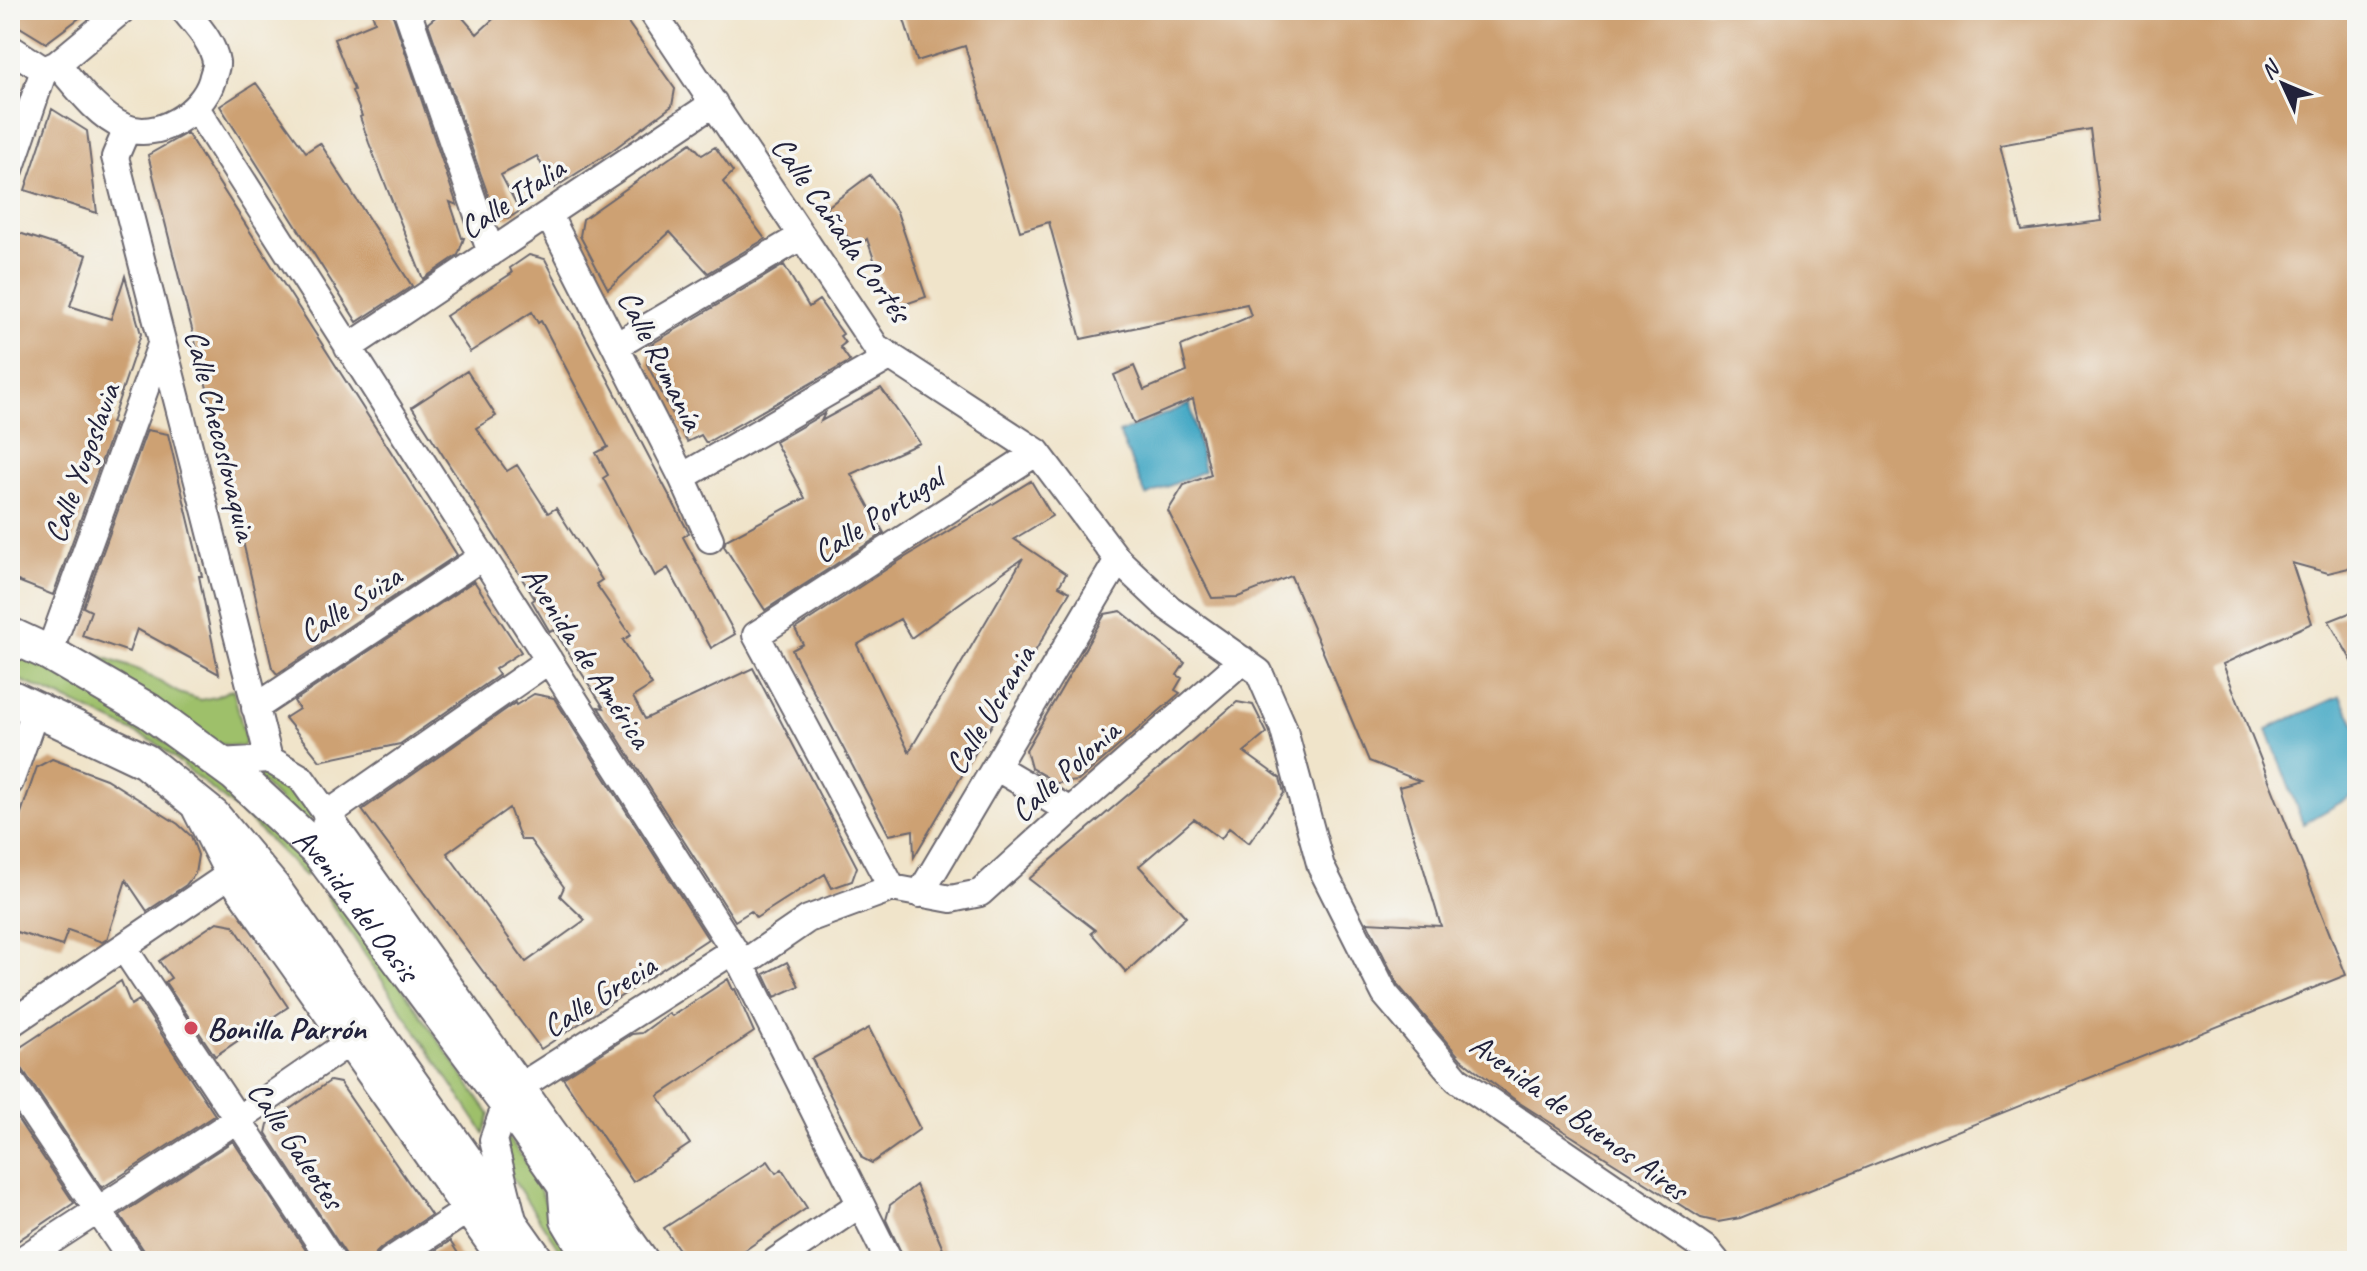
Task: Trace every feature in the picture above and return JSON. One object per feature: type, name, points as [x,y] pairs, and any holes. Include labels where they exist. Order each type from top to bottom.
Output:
[{"type":"main road","name":"Avenida del Oasis","points":[[10,635],[49,653],[149,711],[219,762],[319,852],[514,1095],[561,1181],[618,1261]]},
{"type":"main road","name":"Avenida del Oasis","points":[[23,703],[145,761],[213,816],[273,888],[509,1247],[537,1261]]},
{"type":"street","points":[[10,170],[51,67],[122,10]]},
{"type":"street","points":[[10,48],[51,67],[108,118],[127,129],[152,130],[176,122],[196,108],[210,87],[217,64],[207,39],[184,10]]},
{"type":"street","name":"Calle Cañada Cortés","points":[[651,10],[876,347],[1037,452],[1118,560],[1169,608],[1251,666]]},
{"type":"street","points":[[416,15],[491,253]]},
{"type":"street","name":"Calle Italia","points":[[348,348],[714,103]]},
{"type":"street","name":"Avenida de América","points":[[196,108],[737,957],[889,1261]]},
{"type":"street","name":"Calle Checoslovaquia","points":[[127,129],[115,157],[269,759]]},
{"type":"street","name":"Calle Rumanía","points":[[548,214],[682,477],[710,539]]},
{"type":"street","points":[[616,346],[802,236]]},
{"type":"street","name":"Calle Yugoslavia","points":[[49,653],[162,342]]},
{"type":"street","points":[[682,477],[891,356]]},
{"type":"street","name":"Calle Portugal","points":[[892,888],[756,635],[1037,452]]},
{"type":"street","name":"Calle Suiza","points":[[255,708],[482,557]]},
{"type":"street","name":"Calle Ucrania","points":[[920,894],[1118,560]]},
{"type":"street","points":[[319,852],[328,814],[549,660]]},
{"type":"street","name":"Calle Polonia","points":[[920,894],[951,899],[980,893],[1070,811],[1251,666]]},
{"type":"street","name":"Avenida de Buenos Aires","points":[[1251,666],[1283,727],[1321,867],[1385,994],[1457,1079],[1707,1250],[1716,1261]]},
{"type":"street","points":[[10,782],[23,703]]},
{"type":"street","points":[[219,762],[269,759]]},
{"type":"street","name":"Avenida del Oasis","points":[[269,759],[301,778],[514,1095],[646,1261]]},
{"type":"street","points":[[996,767],[1070,811]]},
{"type":"street","name":"Avenida del Oasis","points":[[189,796],[229,875],[466,1211],[509,1247]]},
{"type":"street","points":[[10,1024],[229,875]]},
{"type":"street","points":[[892,888],[920,894]]},
{"type":"street","name":"Calle Grecia","points":[[514,1095],[737,957],[808,919],[892,888]]},
{"type":"street","name":"Calle Galeotes","points":[[123,947],[332,1261]]},
{"type":"street","points":[[20,1261],[238,1119],[348,1043]]},
{"type":"street","points":[[10,1079],[132,1261]]},
{"type":"street","points":[[509,1247],[493,1140],[514,1095]]},
{"type":"street","points":[[561,1181],[564,1221],[588,1261]]},
{"type":"street","points":[[776,1261],[860,1204]]},
{"type":"street","points":[[390,1261],[466,1211]]},
{"type":"green space","points":[[10,647],[71,676],[213,776],[314,869],[305,876],[251,822],[156,743],[10,676]]},
{"type":"green space","points":[[78,648],[141,671],[179,693],[200,700],[233,689],[246,742],[243,747],[212,743]]},
{"type":"green space","points":[[247,768],[284,776],[313,804],[310,831]]},
{"type":"green space","points":[[335,890],[490,1115],[484,1133],[326,896]]},
{"type":"green space","points":[[506,1135],[531,1169],[554,1222],[583,1261],[567,1261],[506,1169]]},
{"type":"water","points":[[1190,404],[1204,471],[1146,496],[1119,433]]},
{"type":"water","points":[[2340,696],[2357,727],[2357,793],[2303,824],[2267,729]]},
{"type":"building","points":[[10,10],[90,10],[46,43],[10,21]]},
{"type":"building","points":[[371,10],[391,10],[457,205],[450,202],[464,238],[458,255],[423,279],[369,143],[354,90],[334,39],[375,22]]},
{"type":"building","points":[[444,10],[456,10],[477,34],[503,10],[619,10],[675,89],[672,106],[554,188],[537,156],[501,175],[520,211],[509,218],[495,215],[428,23]]},
{"type":"building","points":[[901,10],[2357,10],[2357,566],[2328,573],[2292,563],[2312,623],[2223,664],[2346,975],[1740,1218],[1718,1222],[1701,1218],[1518,1102],[1461,1059],[1398,985],[1367,922],[1441,926],[1399,787],[1420,781],[1369,761],[1291,576],[1238,597],[1212,598],[1168,511],[1184,485],[1211,475],[1193,399],[1134,424],[1114,375],[1134,366],[1144,390],[1187,372],[1181,346],[1251,316],[1247,304],[1081,339],[1049,222],[1020,231],[965,46],[917,61]],"holes":[[[2090,129],[2102,221],[2022,231],[2000,145]]]},
{"type":"building","points":[[256,83],[306,152],[320,143],[412,286],[357,322],[220,106]]},
{"type":"building","points":[[52,109],[87,131],[97,213],[25,190]]},
{"type":"building","points":[[187,133],[457,555],[277,674],[272,668],[216,424],[148,155]]},
{"type":"building","points":[[691,143],[702,155],[715,147],[733,172],[723,182],[765,239],[708,273],[670,232],[608,289],[580,236],[583,219]]},
{"type":"building","points":[[870,175],[897,212],[926,297],[891,309],[867,239],[856,248],[826,208]]},
{"type":"building","points":[[10,230],[87,255],[70,306],[111,319],[125,276],[141,334],[111,423],[115,424],[53,595],[10,578]]},
{"type":"building","points":[[529,255],[545,259],[689,533],[683,537],[735,634],[711,648],[668,568],[655,576],[603,478],[608,475],[596,453],[608,447],[541,321],[538,323],[532,312],[470,352],[446,316],[512,273],[510,268]]},
{"type":"building","points":[[784,265],[809,307],[819,300],[843,334],[840,336],[845,343],[840,347],[850,361],[706,443],[701,435],[687,442],[647,364],[650,345]]},
{"type":"building","points":[[467,371],[496,416],[476,428],[507,471],[517,465],[548,513],[556,508],[602,580],[596,584],[631,635],[623,640],[652,685],[633,697],[645,719],[753,668],[857,867],[852,881],[832,888],[825,874],[756,918],[751,911],[735,921],[598,707],[604,708],[554,630],[550,632],[532,601],[535,599],[412,407]]},
{"type":"building","points":[[881,388],[920,443],[851,474],[884,533],[765,610],[724,546],[726,540],[805,498],[775,442],[825,413],[821,421]]},
{"type":"building","points":[[147,430],[168,434],[202,576],[199,576],[219,674],[137,629],[129,652],[82,636],[91,611],[83,607]]},
{"type":"building","points":[[1031,481],[1052,516],[1014,539],[1066,574],[1059,586],[1070,592],[914,857],[913,830],[889,835],[792,650],[803,644],[795,629]],"holes":[[[1023,558],[909,752],[857,645],[900,619],[911,638]]]},
{"type":"building","points":[[474,581],[521,652],[495,669],[499,675],[400,744],[320,761],[285,718],[299,709],[294,701]]},
{"type":"building","points":[[2357,610],[2357,670],[2329,621]]},
{"type":"building","points":[[1121,611],[1185,663],[1177,675],[1182,678],[1175,690],[1180,693],[1078,781],[1057,783],[1031,768],[1026,750],[1105,614]]},
{"type":"building","points":[[534,694],[554,698],[708,939],[541,1049],[362,810]],"holes":[[[509,808],[521,840],[530,840],[564,887],[560,896],[585,920],[526,962],[447,853]]]},
{"type":"building","points":[[1237,702],[1253,705],[1267,733],[1244,752],[1280,778],[1284,793],[1249,843],[1229,828],[1221,839],[1194,819],[1139,866],[1186,917],[1126,972],[1091,933],[1095,930],[1029,879]]},
{"type":"building","points":[[52,759],[106,779],[178,824],[191,836],[198,855],[195,874],[186,885],[147,911],[126,880],[107,939],[102,942],[68,930],[62,946],[10,930],[10,845],[37,767]]},
{"type":"building","points":[[217,922],[233,925],[288,1007],[215,1056],[165,982],[171,978],[159,961]]},
{"type":"building","points":[[787,962],[799,986],[775,997],[764,974]]},
{"type":"building","points":[[728,979],[754,1032],[658,1096],[690,1144],[633,1182],[563,1078],[632,1034],[642,1033],[669,1013],[672,1016]]},
{"type":"building","points":[[121,981],[131,1005],[139,1000],[215,1115],[102,1188],[23,1070],[10,1063],[10,1054]]},
{"type":"building","points":[[869,1028],[920,1129],[872,1163],[862,1158],[812,1059]]},
{"type":"building","points":[[330,1081],[340,1083],[431,1215],[381,1248],[374,1261],[347,1256],[266,1133],[268,1124]]},
{"type":"building","points":[[10,1108],[74,1203],[10,1246]]},
{"type":"building","points":[[233,1141],[313,1261],[148,1261],[120,1215]]},
{"type":"building","points":[[768,1161],[776,1173],[782,1169],[807,1208],[729,1261],[687,1261],[664,1228]]},
{"type":"building","points":[[916,1185],[945,1254],[929,1261],[905,1261],[886,1220],[890,1205]]},
{"type":"building","points":[[450,1241],[463,1261],[419,1261]]},
{"type":"place","name":"Bonilla Parrón","points":[[191,1028]]}]
